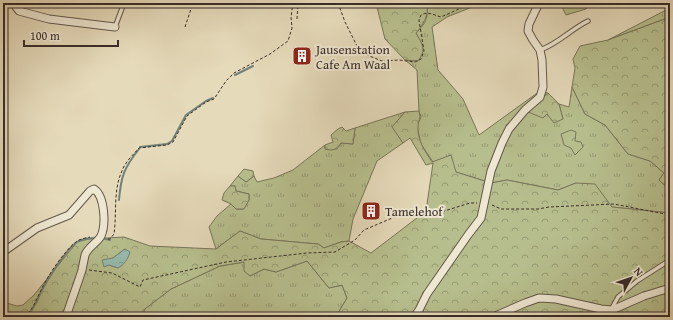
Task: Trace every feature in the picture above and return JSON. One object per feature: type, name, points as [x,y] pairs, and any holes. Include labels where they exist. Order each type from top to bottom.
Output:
[{"type":"street","points":[[16,3],[16,7],[19,11],[65,24],[81,22],[115,27]]},
{"type":"street","points":[[414,317],[431,287],[481,218],[491,171],[509,129],[525,110],[540,97],[543,87],[542,60],[540,50],[532,40],[528,31],[539,3]]},
{"type":"street","points":[[3,252],[37,228],[69,215],[90,191],[94,189],[99,194],[102,200],[104,229],[100,237],[91,246],[86,254],[66,317]]},
{"type":"street","points":[[493,317],[526,302],[539,298],[556,299],[612,310],[644,296],[670,288]]},
{"type":"lane","points":[[115,27],[124,3]]},
{"type":"lane","points":[[540,50],[550,46],[576,27],[588,21]]},
{"type":"lane","points":[[612,310],[618,297],[637,281],[670,260]]},
{"type":"path","points":[[3,7],[7,3]]},
{"type":"path","points":[[185,27],[192,3]]},
{"type":"path","points":[[24,317],[34,305],[41,289],[56,264],[76,241],[89,237],[110,239],[114,234],[118,183],[122,170],[139,148],[167,145],[172,142],[187,116],[206,102],[214,99],[226,81],[234,73],[284,45],[288,41],[292,28],[293,3]]},
{"type":"path","points":[[298,3],[298,19]]},
{"type":"path","points":[[338,3],[345,22],[362,53],[382,61],[399,60],[415,62],[421,59],[423,55],[423,40],[419,20],[421,15],[429,13],[441,18],[470,4]]},
{"type":"path","points":[[82,269],[112,273],[140,287],[143,280],[226,262],[307,253],[335,252],[355,240],[364,230],[397,216],[419,216],[441,212],[470,203],[485,203],[501,209],[538,209],[549,207],[614,204],[670,215]]},
{"type":"green space","points":[[376,3],[427,4],[425,20],[416,33],[423,47],[421,57],[418,61],[405,60],[385,39]]},
{"type":"green space","points":[[427,3],[470,3],[472,7],[447,17],[432,27],[438,70],[463,99],[479,135],[540,91],[548,93],[528,112],[547,114],[563,119],[559,104],[569,107],[572,87],[585,114],[605,125],[628,154],[650,161],[664,173],[659,180],[670,190],[670,213],[612,207],[576,183],[558,190],[507,180],[491,183],[456,172],[433,162],[421,144],[417,126],[421,117],[419,111],[417,70],[405,60],[418,61],[423,46],[416,33],[426,20]]},
{"type":"green space","points":[[560,3],[590,3],[586,9],[566,15]]},
{"type":"green space","points":[[670,8],[670,17],[608,40]]},
{"type":"green space","points":[[670,17],[670,190],[659,180],[664,173],[650,161],[628,154],[605,125],[585,114],[572,87],[575,68],[573,59],[580,46],[608,40]]},
{"type":"green space","points":[[548,93],[559,104],[563,119],[554,123],[547,114],[543,118],[528,112]]},
{"type":"green space","points":[[419,111],[419,136],[422,145],[432,162],[451,155],[456,172],[491,183],[507,180],[558,190],[576,183],[595,184],[612,207],[670,213],[670,317],[339,317],[338,313],[347,298],[342,285],[329,288],[307,261],[276,272],[264,269],[250,276],[244,271],[244,262],[220,266],[171,289],[145,309],[141,317],[3,317],[3,302],[17,306],[23,305],[34,295],[77,242],[89,239],[124,237],[150,246],[216,249],[240,231],[261,239],[318,244],[324,248],[349,241],[371,253],[426,211],[433,163],[426,165],[410,138],[403,143],[392,127],[405,112]],"holes":[[[125,249],[118,268],[109,265],[113,258]]]},
{"type":"green space","points":[[405,112],[393,127],[403,143],[377,161],[353,219],[349,241],[324,248],[318,244],[261,239],[240,231],[216,249],[209,227],[217,216],[231,204],[236,209],[243,209],[249,200],[249,194],[236,191],[235,186],[230,186],[238,176],[246,182],[254,176],[257,182],[274,178],[293,170],[325,145],[325,149],[337,149],[341,143],[353,144],[355,128]]},
{"type":"green space","points":[[342,127],[346,131],[355,128],[353,144],[341,143],[334,149],[325,149],[325,145],[333,142],[331,135]]},
{"type":"green space","points":[[571,130],[576,132],[575,141],[581,142],[583,147],[575,155],[571,148],[564,145],[561,134]]},
{"type":"green space","points":[[244,169],[253,171],[254,176],[246,182],[238,176]]},
{"type":"green space","points":[[230,186],[235,186],[236,191],[249,194],[249,200],[244,209],[236,209],[231,204],[222,200],[224,193]]},
{"type":"green space","points":[[307,261],[329,288],[342,285],[347,298],[338,313],[339,317],[141,317],[144,309],[171,289],[220,266],[245,262],[250,276],[264,269],[276,272]]},
{"type":"water","points":[[125,249],[130,252],[122,265],[118,268],[109,265],[104,267],[102,260],[113,258]]},
{"type":"waterway","points":[[235,75],[253,66]]},
{"type":"waterway","points":[[140,147],[167,144],[172,141],[186,115],[213,98]]},
{"type":"waterway","points":[[119,200],[122,178],[127,167],[139,149]]},
{"type":"waterway","points":[[26,317],[68,250],[79,241],[96,238]]},
{"type":"waterway","points":[[102,238],[110,240]]},
{"type":"place","name":"Jausenstation Cafe Am Waal","points":[[302,56]]},
{"type":"place","name":"Tamelehof","points":[[371,211]]}]
